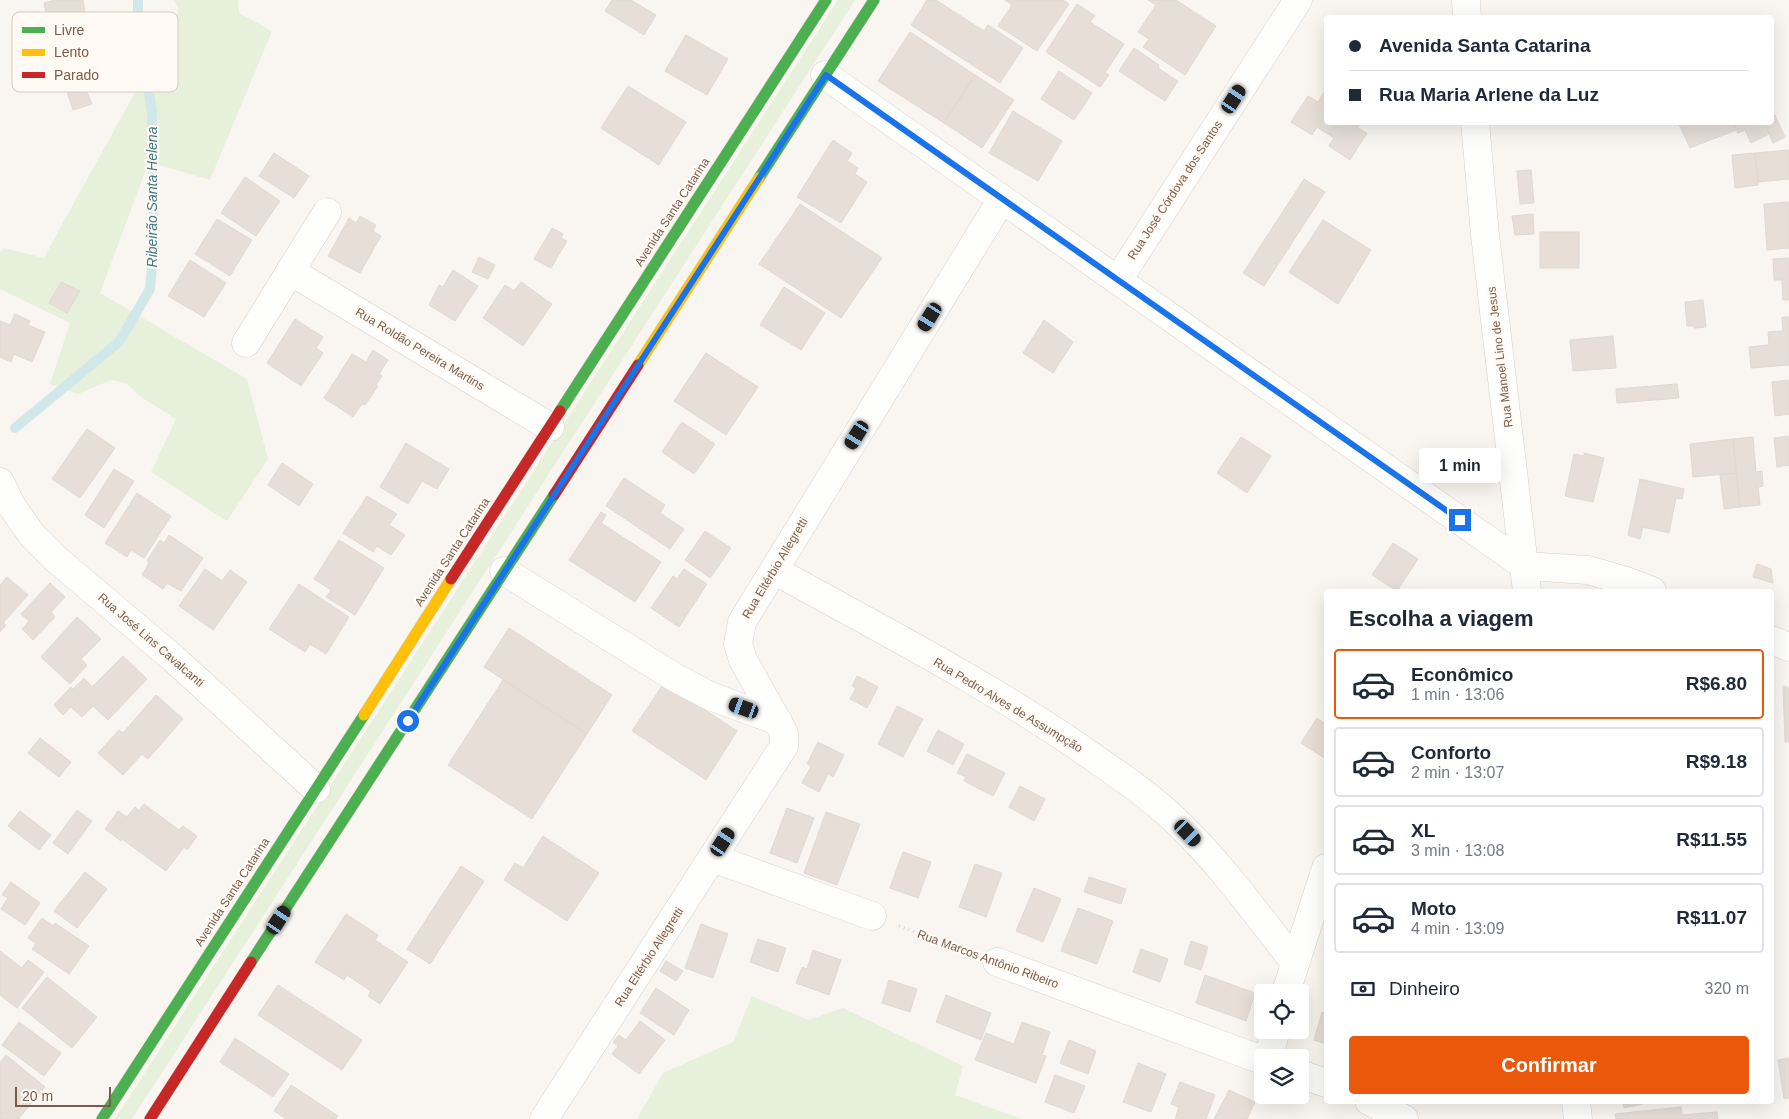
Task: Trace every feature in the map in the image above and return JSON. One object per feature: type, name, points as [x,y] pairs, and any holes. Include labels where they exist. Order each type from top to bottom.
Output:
[{"type":"main road","name":"Avenida Santa Catarina","points":[[102,1119],[826,0]]},
{"type":"main road","points":[[150,1119],[874,0]]},
{"type":"street","name":"Rua José Córdova dos Santos","points":[[1118,280],[1298,0]]},
{"type":"street","points":[[1466,0],[1467,15]]},
{"type":"street","points":[[826,75],[1118,280],[1526,578],[1588,570],[1647,589]]},
{"type":"street","name":"Rua Manoel Lino de Jesus","points":[[1475,125],[1485,235],[1526,578]]},
{"type":"street","name":"Rua Eltérbio Allegretti","points":[[544,1119],[784,746],[784,734],[778,721],[743,660],[738,644],[742,622],[1002,199]]},
{"type":"street","points":[[246,343],[326,212]]},
{"type":"street","name":"Rua Roldão Pereira Martins","points":[[290,271],[550,427]]},
{"type":"street","name":"Rua José Lins Cavalcanti","points":[[0,482],[11,505],[27,528],[56,560],[174,658],[316,788]]},
{"type":"street","name":"Rua Pedro Alves de Assumpção","points":[[774,570],[985,688],[1057,732],[1119,775],[1176,820],[1224,871],[1294,963]]},
{"type":"street","points":[[504,571],[674,677],[710,696],[778,721]]},
{"type":"street","points":[[1774,641],[1789,647]]},
{"type":"street","points":[[713,858],[872,916]]},
{"type":"street","points":[[1288,984],[1324,874]]},
{"type":"street","name":"Rua Marcos Antônio Ribeiro","points":[[997,962],[1254,1057]]},
{"type":"street","points":[[1309,1077],[1324,1082]]},
{"type":"street","points":[[1374,1104],[1404,1119]]},
{"type":"street","points":[[1576,1104],[1578,1119]]},
{"type":"path","name":"Rua Marcos Antônio Ribeiro","points":[[872,916],[997,962]]},
{"type":"green space","points":[[173,0],[238,0],[239,13],[272,31],[210,180],[149,162],[100,293],[247,379],[268,459],[227,521],[151,472],[176,419],[141,397],[126,383],[111,380],[78,394],[50,384],[70,323],[0,289],[0,252],[4,248],[44,258],[135,92],[178,92],[177,12],[179,9]]},
{"type":"green space","points":[[838,0],[855,0],[132,1119],[115,1119]]},
{"type":"green space","points":[[752,996],[808,1020],[843,1008],[963,1066],[955,1095],[1022,1119],[637,1119],[663,1073],[733,1042]]},
{"type":"building","points":[[55,0],[83,0],[85,12],[46,12],[44,3]]},
{"type":"building","points":[[612,0],[631,0],[656,15],[644,35],[605,11]]},
{"type":"building","points":[[927,0],[936,0],[984,31],[988,25],[1023,48],[1000,83],[911,25]]},
{"type":"building","points":[[1005,0],[1063,0],[1069,4],[1037,51],[998,26],[1012,5]]},
{"type":"building","points":[[1148,0],[1176,0],[1216,26],[1185,75],[1143,47],[1149,39],[1138,32],[1156,5]]},
{"type":"building","points":[[1077,4],[1095,16],[1090,22],[1124,44],[1105,73],[1109,75],[1100,87],[1046,52]]},
{"type":"building","points":[[910,32],[975,75],[944,123],[878,81]]},
{"type":"building","points":[[686,35],[728,59],[707,95],[665,71]]},
{"type":"building","points":[[1134,48],[1159,65],[1158,68],[1178,81],[1165,101],[1119,71]]},
{"type":"building","points":[[1059,71],[1092,93],[1074,120],[1041,99]]},
{"type":"building","points":[[975,75],[1014,100],[982,148],[944,123]]},
{"type":"building","points":[[628,86],[686,122],[659,165],[601,128]]},
{"type":"building","points":[[67,92],[87,92],[92,104],[73,110]]},
{"type":"building","points":[[1324,92],[1324,125],[1360,125],[1358,128],[1367,133],[1350,160],[1329,146],[1334,138],[1317,127],[1312,135],[1291,122],[1308,96],[1318,102]]},
{"type":"building","points":[[1013,111],[1062,141],[1038,181],[989,153]]},
{"type":"building","points":[[1774,116],[1785,137],[1773,143],[1765,125],[1774,125]]},
{"type":"building","points":[[1679,125],[1734,125],[1736,130],[1690,148]]},
{"type":"building","points":[[1734,125],[1765,125],[1769,134],[1751,143],[1745,130],[1738,133]]},
{"type":"building","points":[[833,140],[852,153],[847,161],[858,168],[855,174],[867,182],[841,223],[797,197]]},
{"type":"building","points":[[1789,150],[1789,179],[1758,182],[1755,153]]},
{"type":"building","points":[[274,153],[309,176],[294,198],[259,176]]},
{"type":"building","points":[[1755,153],[1758,185],[1735,188],[1732,155]]},
{"type":"building","points":[[1531,170],[1534,203],[1520,204],[1517,171]]},
{"type":"building","points":[[245,177],[280,201],[256,236],[221,213]]},
{"type":"building","points":[[1304,179],[1325,192],[1264,286],[1243,273]]},
{"type":"building","points":[[1789,202],[1789,248],[1767,250],[1764,204]]},
{"type":"building","points":[[800,204],[882,258],[841,318],[759,264]]},
{"type":"building","points":[[1533,214],[1534,234],[1515,235],[1512,216]]},
{"type":"building","points":[[360,216],[376,225],[373,231],[381,236],[360,273],[328,256],[349,218],[356,223]]},
{"type":"building","points":[[217,219],[252,240],[230,276],[195,254]]},
{"type":"building","points":[[1323,220],[1371,250],[1338,304],[1289,272]]},
{"type":"building","points":[[552,228],[563,234],[561,238],[567,241],[551,268],[534,259]]},
{"type":"building","points":[[1540,232],[1579,232],[1579,268],[1540,268]]},
{"type":"building","points":[[479,257],[495,265],[488,279],[472,272]]},
{"type":"building","points":[[1789,258],[1789,300],[1783,300],[1782,280],[1774,280],[1773,259]]},
{"type":"building","points":[[190,260],[226,283],[204,317],[168,296]]},
{"type":"building","points":[[453,270],[478,286],[455,321],[429,305],[439,285],[443,287]]},
{"type":"building","points":[[61,282],[80,291],[67,313],[49,303]]},
{"type":"building","points":[[521,282],[552,304],[523,346],[483,318],[505,285],[514,291]]},
{"type":"building","points":[[784,287],[825,313],[801,350],[760,325]]},
{"type":"building","points":[[1703,300],[1706,327],[1694,328],[1694,326],[1687,326],[1685,302]]},
{"type":"building","points":[[15,314],[30,321],[28,325],[45,332],[32,362],[14,354],[11,362],[0,357],[0,321],[10,325]]},
{"type":"building","points":[[1782,317],[1789,317],[1789,365],[1751,368],[1749,347],[1769,345],[1768,332],[1783,331]]},
{"type":"building","points":[[295,319],[323,337],[316,348],[323,353],[301,386],[267,363]]},
{"type":"building","points":[[1044,320],[1073,342],[1053,373],[1023,353]]},
{"type":"building","points":[[1613,336],[1616,368],[1573,371],[1570,340]]},
{"type":"building","points":[[373,350],[388,360],[379,374],[382,376],[376,385],[378,386],[365,405],[362,404],[353,417],[324,398],[352,354],[366,362]]},
{"type":"building","points":[[706,353],[758,387],[726,435],[674,401]]},
{"type":"building","points":[[1789,380],[1789,414],[1775,416],[1772,382]]},
{"type":"building","points":[[1677,384],[1679,398],[1617,403],[1616,389]]},
{"type":"building","points":[[682,422],[715,444],[694,474],[662,452]]},
{"type":"building","points":[[87,429],[115,448],[80,498],[52,479]]},
{"type":"building","points":[[1789,436],[1789,465],[1777,467],[1774,438]]},
{"type":"building","points":[[1241,437],[1271,456],[1247,493],[1217,473]]},
{"type":"building","points":[[1753,437],[1756,472],[1762,471],[1763,486],[1758,487],[1760,505],[1740,507],[1733,439]]},
{"type":"building","points":[[1733,439],[1736,473],[1693,477],[1690,444]]},
{"type":"building","points":[[406,443],[449,469],[437,489],[422,481],[408,504],[380,487]]},
{"type":"building","points":[[1584,453],[1604,458],[1593,502],[1565,496],[1574,454],[1584,456]]},
{"type":"building","points":[[282,463],[313,484],[299,506],[268,485]]},
{"type":"building","points":[[114,469],[134,481],[104,528],[85,515]]},
{"type":"building","points":[[1736,473],[1740,507],[1724,509],[1720,475]]},
{"type":"building","points":[[624,478],[665,505],[660,513],[684,529],[670,549],[606,506]]},
{"type":"building","points":[[1640,479],[1684,489],[1682,499],[1676,498],[1669,533],[1643,527],[1640,539],[1628,535]]},
{"type":"building","points":[[137,493],[171,516],[144,558],[131,550],[127,557],[105,543]]},
{"type":"building","points":[[367,496],[397,514],[389,525],[405,535],[391,555],[377,546],[373,552],[343,533]]},
{"type":"building","points":[[601,512],[606,515],[601,523],[661,562],[635,602],[569,560]]},
{"type":"building","points":[[705,531],[731,548],[710,578],[685,560]]},
{"type":"building","points":[[169,535],[203,558],[181,591],[167,583],[163,589],[142,575],[149,563],[147,561],[160,540],[164,543]]},
{"type":"building","points":[[339,540],[384,568],[355,615],[326,597],[331,590],[314,579]]},
{"type":"building","points":[[1393,543],[1418,559],[1398,589],[1394,589],[1372,575]]},
{"type":"building","points":[[1757,564],[1771,569],[1773,583],[1753,577]]},
{"type":"building","points":[[205,569],[222,581],[230,570],[247,582],[213,630],[179,606]]},
{"type":"building","points":[[684,569],[707,584],[679,627],[651,608],[673,576],[677,579]]},
{"type":"building","points":[[7,577],[28,595],[3,623],[6,625],[0,632],[0,585]]},
{"type":"building","points":[[50,583],[65,597],[51,612],[55,617],[33,640],[22,629],[29,621],[21,614]]},
{"type":"building","points":[[299,584],[349,617],[326,654],[310,644],[305,652],[269,629]]},
{"type":"building","points":[[77,617],[101,639],[81,659],[87,665],[70,684],[41,657]]},
{"type":"building","points":[[509,628],[612,695],[587,734],[484,667]]},
{"type":"building","points":[[123,656],[147,679],[108,720],[93,706],[82,717],[71,707],[63,715],[54,705],[71,687],[73,689],[84,678],[92,687]]},
{"type":"building","points":[[857,676],[878,687],[867,708],[850,699],[856,688],[852,686]]},
{"type":"building","points":[[503,680],[587,734],[532,819],[448,765]]},
{"type":"building","points":[[664,683],[737,731],[706,780],[632,731]]},
{"type":"building","points":[[1783,686],[1789,688],[1789,742],[1785,742]]},
{"type":"building","points":[[156,695],[183,719],[148,759],[142,754],[123,775],[98,753],[119,730],[123,733]]},
{"type":"building","points":[[897,706],[923,719],[903,757],[878,744]]},
{"type":"building","points":[[1317,718],[1324,723],[1324,758],[1301,743]]},
{"type":"building","points":[[938,730],[964,744],[953,765],[927,751]]},
{"type":"building","points":[[40,738],[71,762],[59,777],[28,753]]},
{"type":"building","points":[[818,742],[844,755],[833,777],[828,774],[819,792],[802,783],[811,766],[807,764]]},
{"type":"building","points":[[967,754],[1005,773],[993,796],[964,781],[966,777],[957,773]]},
{"type":"building","points":[[1020,786],[1045,799],[1034,821],[1009,807]]},
{"type":"building","points":[[144,804],[179,830],[183,826],[197,836],[187,850],[184,847],[166,871],[105,829],[118,811],[127,817],[135,807],[139,810]]},
{"type":"building","points":[[787,808],[814,818],[797,863],[770,853]]},
{"type":"building","points":[[77,810],[92,821],[68,854],[53,843]]},
{"type":"building","points":[[20,811],[51,835],[39,850],[8,826]]},
{"type":"building","points":[[826,812],[860,824],[837,885],[804,873]]},
{"type":"building","points":[[543,836],[599,873],[567,921],[504,880],[515,863],[523,868]]},
{"type":"building","points":[[903,852],[931,862],[918,898],[890,888]]},
{"type":"building","points":[[975,864],[1002,873],[986,917],[959,907]]},
{"type":"building","points":[[461,866],[484,881],[430,964],[407,949]]},
{"type":"building","points":[[85,872],[107,889],[77,928],[54,911]]},
{"type":"building","points":[[1089,877],[1126,889],[1121,904],[1084,892]]},
{"type":"building","points":[[11,882],[40,903],[25,925],[1,909],[8,898],[2,895]]},
{"type":"building","points":[[1034,888],[1061,899],[1043,942],[1016,931]]},
{"type":"building","points":[[1078,908],[1113,921],[1097,964],[1061,951]]},
{"type":"building","points":[[346,914],[378,935],[375,940],[408,962],[380,1004],[368,996],[371,991],[347,975],[344,980],[315,962]]},
{"type":"building","points":[[42,918],[53,926],[55,923],[89,946],[69,974],[32,949],[36,943],[28,938]]},
{"type":"building","points":[[701,924],[728,934],[713,978],[685,968]]},
{"type":"building","points":[[758,939],[786,948],[778,972],[750,962]]},
{"type":"building","points":[[1191,941],[1208,947],[1201,970],[1184,964]]},
{"type":"building","points":[[1141,949],[1168,959],[1160,982],[1133,972]]},
{"type":"building","points":[[813,950],[841,960],[829,995],[796,983],[802,967],[807,969]]},
{"type":"building","points":[[0,951],[22,968],[28,960],[44,972],[17,1008],[0,995]]},
{"type":"building","points":[[666,961],[683,971],[676,981],[660,971]]},
{"type":"building","points":[[1205,975],[1254,993],[1246,1021],[1196,1003]]},
{"type":"building","points":[[47,977],[97,1017],[72,1048],[22,1008]]},
{"type":"building","points":[[889,980],[917,989],[910,1012],[882,1003]]},
{"type":"building","points":[[278,985],[362,1040],[342,1070],[258,1015]]},
{"type":"building","points":[[656,988],[689,1010],[674,1035],[640,1013]]},
{"type":"building","points":[[946,995],[991,1013],[981,1040],[936,1022]]},
{"type":"building","points":[[1322,1012],[1324,1013],[1324,1043],[1314,1040]]},
{"type":"building","points":[[640,1021],[665,1040],[639,1074],[612,1054],[618,1046],[613,1042],[619,1035],[626,1040]]},
{"type":"building","points":[[19,1022],[61,1053],[44,1076],[2,1045]]},
{"type":"building","points":[[1022,1022],[1050,1032],[1042,1055],[1046,1056],[1036,1083],[975,1060],[986,1033],[1014,1044]]},
{"type":"building","points":[[235,1038],[289,1074],[273,1097],[220,1062]]},
{"type":"building","points":[[1069,1040],[1096,1051],[1088,1074],[1060,1063]]},
{"type":"building","points":[[6,1055],[45,1087],[20,1119],[0,1119],[0,1063]]},
{"type":"building","points":[[1789,1058],[1789,1098],[1784,1099],[1778,1060]]},
{"type":"building","points":[[1138,1063],[1166,1074],[1151,1112],[1123,1102]]},
{"type":"building","points":[[1055,1075],[1085,1086],[1074,1113],[1045,1102]]},
{"type":"building","points":[[1180,1082],[1215,1095],[1206,1119],[1175,1119],[1179,1107],[1171,1104]]},
{"type":"building","points":[[291,1085],[338,1116],[336,1119],[286,1119],[274,1111]]},
{"type":"building","points":[[1229,1090],[1254,1102],[1247,1119],[1214,1119]]},
{"type":"building","points":[[1623,1104],[1642,1104],[1624,1108]]},
{"type":"building","points":[[1681,1107],[1682,1115],[1717,1112],[1718,1119],[1616,1119],[1615,1114]]},
{"type":"waterway","name":"Ribeirão Santa Helena","points":[[138,0],[138,12]]},
{"type":"waterway","name":"Ribeirão Santa Helena","points":[[15,428],[119,342],[150,289],[154,246],[152,113],[149,92]]},
{"type":"traffic: fast","points":[[560,411],[826,0]]},
{"type":"traffic: fast","points":[[759,178],[874,0]]},
{"type":"traffic: fast","points":[[251,962],[554,495]]},
{"type":"traffic: fast","points":[[102,1119],[364,715]]},
{"type":"traffic: slow","points":[[638,365],[759,178]]},
{"type":"traffic: slow","points":[[364,715],[451,579]]},
{"type":"traffic: jam","points":[[554,495],[638,365]]},
{"type":"traffic: jam","points":[[451,579],[560,411]]},
{"type":"traffic: jam","points":[[150,1119],[251,962]]},
{"type":"route","points":[[408,721],[826,75],[1460,520]]}]
